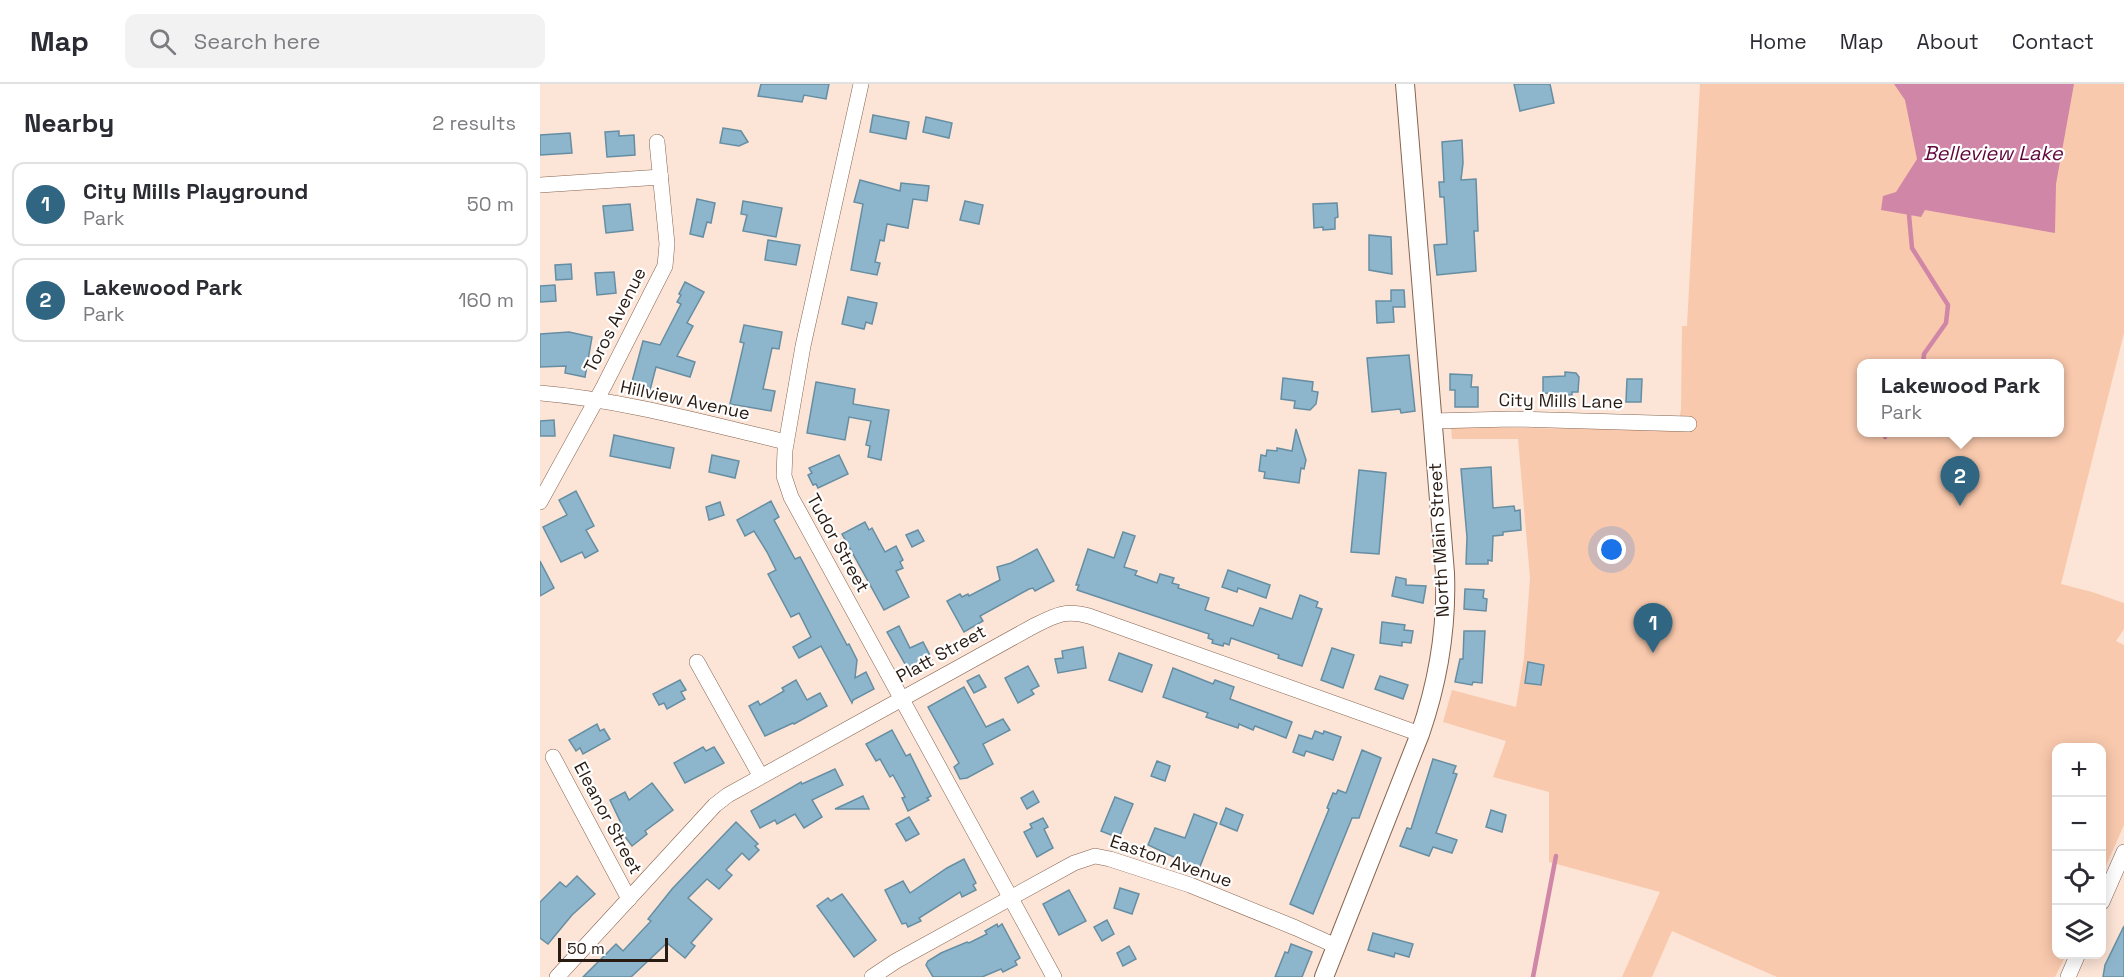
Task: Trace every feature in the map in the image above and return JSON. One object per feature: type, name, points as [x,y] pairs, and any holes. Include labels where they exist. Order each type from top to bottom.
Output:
[{"type":"main road","name":"North Main Street","points":[[1324,977],[1420,734],[1436,676],[1445,608],[1445,573],[1405,84]]},
{"type":"street","name":"Tudor Street","points":[[861,84],[803,346],[783,468],[788,490],[1054,977]]},
{"type":"street","name":"Toros Avenue","points":[[540,502],[665,266],[667,244],[657,142]]},
{"type":"street","points":[[540,185],[661,177]]},
{"type":"street","name":"Hillview Avenue","points":[[540,393],[684,418],[786,442]]},
{"type":"street","name":"City Mills Lane","points":[[1432,421],[1513,419],[1689,424]]},
{"type":"street","name":"Platt Street","points":[[557,977],[716,805],[734,791],[1050,618],[1069,612],[1100,620],[1420,734]]},
{"type":"street","points":[[697,662],[760,775]]},
{"type":"street","name":"Eleanor Street","points":[[553,757],[629,899]]},
{"type":"street","points":[[2106,894],[2124,852]]},
{"type":"street","name":"Easton Avenue","points":[[872,977],[896,961],[1074,863],[1090,857],[1102,857],[1190,885],[1336,946]]},
{"type":"street","points":[[2068,977],[2076,959]]},
{"type":"shaded area","points":[[1700,84],[2124,84],[2124,333],[2061,584],[2124,603],[2124,629],[2116,641],[2124,645],[2124,825],[2106,866],[2106,743],[2052,743],[2052,959],[2064,959],[2055,977],[1777,977],[1672,931],[1652,977],[1622,977],[1660,892],[1549,862],[1549,792],[1493,777],[1506,741],[1443,722],[1452,690],[1516,707],[1524,658],[1530,578],[1518,439],[1452,439],[1451,427],[1677,430],[1681,410],[1682,326],[1687,326]]},
{"type":"water","name":"Belleview Lake","points":[[1894,84],[2074,84],[2056,184],[2055,233],[1925,210],[1921,217],[1881,210],[1883,196],[1896,192],[1917,159],[1905,100]]},
{"type":"building","points":[[761,84],[829,84],[826,99],[804,95],[802,102],[758,96]]},
{"type":"building","points":[[1514,84],[1550,84],[1554,103],[1520,111]]},
{"type":"building","points":[[873,115],[909,122],[906,139],[870,132]]},
{"type":"building","points":[[926,117],[952,123],[949,138],[923,132]]},
{"type":"building","points":[[723,128],[741,131],[748,142],[739,146],[720,143]]},
{"type":"building","points":[[619,131],[619,136],[634,135],[635,155],[607,157],[605,132]]},
{"type":"building","points":[[570,133],[572,153],[540,155],[540,135]]},
{"type":"building","points":[[1462,140],[1461,180],[1476,179],[1478,231],[1474,231],[1476,271],[1437,275],[1434,245],[1447,244],[1444,197],[1440,197],[1439,182],[1444,182],[1442,142]]},
{"type":"building","points":[[860,180],[900,191],[901,183],[929,186],[927,201],[913,199],[908,228],[887,224],[884,241],[880,240],[875,262],[880,263],[877,275],[851,270],[863,204],[854,202]]},
{"type":"building","points":[[697,199],[715,203],[711,223],[707,222],[703,237],[690,234]]},
{"type":"building","points":[[743,201],[782,208],[776,237],[743,231],[747,215],[741,214]]},
{"type":"building","points":[[965,201],[983,205],[979,224],[960,220]]},
{"type":"building","points":[[1337,203],[1338,217],[1335,218],[1335,229],[1314,228],[1313,204]]},
{"type":"building","points":[[630,204],[633,230],[606,233],[603,206]]},
{"type":"building","points":[[1369,235],[1391,237],[1392,274],[1369,270]]},
{"type":"building","points":[[768,240],[800,245],[796,265],[765,260]]},
{"type":"building","points":[[571,264],[572,279],[556,280],[555,265]]},
{"type":"building","points":[[614,272],[616,293],[597,295],[595,273]]},
{"type":"building","points":[[685,282],[704,292],[687,323],[693,326],[677,356],[695,362],[690,377],[656,367],[649,394],[630,389],[643,341],[660,345],[681,304],[677,302]]},
{"type":"building","points":[[555,285],[556,301],[540,302],[540,286]]},
{"type":"building","points":[[1391,290],[1404,290],[1405,307],[1393,307],[1394,322],[1377,323],[1376,301],[1391,301]]},
{"type":"building","points":[[848,297],[877,303],[872,324],[866,322],[864,329],[842,324]]},
{"type":"building","points":[[744,325],[782,332],[779,349],[772,348],[763,389],[775,391],[771,411],[730,404],[744,343],[740,342]]},
{"type":"building","points":[[569,332],[592,337],[585,377],[565,373],[566,366],[540,367],[540,334]]},
{"type":"building","points":[[1409,355],[1415,411],[1401,413],[1400,409],[1372,412],[1367,358]]},
{"type":"building","points":[[1565,372],[1576,373],[1579,377],[1578,392],[1572,392],[1572,395],[1543,393],[1543,377],[1565,376]]},
{"type":"building","points":[[1450,374],[1472,375],[1471,387],[1478,387],[1478,407],[1455,407],[1455,390],[1450,390]]},
{"type":"building","points":[[1283,378],[1313,382],[1312,391],[1318,392],[1316,404],[1310,410],[1294,408],[1295,401],[1281,399]]},
{"type":"building","points":[[1627,379],[1642,379],[1641,402],[1626,402]]},
{"type":"building","points":[[816,382],[855,389],[853,404],[889,410],[881,460],[868,457],[870,446],[866,445],[871,421],[849,417],[845,440],[807,433]]},
{"type":"building","points":[[554,420],[555,436],[540,436],[540,421]]},
{"type":"building","points":[[1296,429],[1306,460],[1304,469],[1301,468],[1299,483],[1264,478],[1265,472],[1259,471],[1261,455],[1266,456],[1267,450],[1277,451],[1277,448],[1292,451]]},
{"type":"building","points":[[614,435],[674,448],[670,468],[610,456]]},
{"type":"building","points":[[712,455],[739,461],[735,478],[709,472]]},
{"type":"building","points":[[839,455],[848,474],[818,488],[816,484],[813,485],[808,475],[812,473],[809,468]]},
{"type":"building","points":[[1491,467],[1493,508],[1514,506],[1515,511],[1520,510],[1521,530],[1503,532],[1503,535],[1493,536],[1492,561],[1488,560],[1488,564],[1466,564],[1467,537],[1461,469]]},
{"type":"building","points":[[1359,470],[1386,473],[1379,554],[1351,552]]},
{"type":"building","points":[[576,491],[594,526],[586,530],[598,551],[585,558],[582,552],[561,562],[543,527],[567,515],[559,500]]},
{"type":"building","points":[[771,501],[779,517],[774,520],[795,559],[800,557],[857,660],[855,678],[866,672],[874,689],[853,700],[852,703],[821,646],[799,658],[793,647],[811,637],[799,613],[791,617],[768,574],[776,570],[754,531],[745,536],[737,520]]},
{"type":"building","points":[[720,502],[724,515],[709,520],[706,507]]},
{"type":"building","points":[[865,522],[869,530],[872,528],[885,552],[896,546],[903,560],[900,562],[903,568],[896,571],[909,597],[884,610],[842,534]]},
{"type":"building","points":[[918,530],[924,541],[912,547],[906,535]]},
{"type":"building","points":[[1123,532],[1135,536],[1124,567],[1137,571],[1135,575],[1157,583],[1160,574],[1174,578],[1172,583],[1179,585],[1178,588],[1209,598],[1205,610],[1253,626],[1260,608],[1292,619],[1300,595],[1318,602],[1316,607],[1322,609],[1302,666],[1231,638],[1229,645],[1212,643],[1213,640],[1208,638],[1209,634],[1077,590],[1079,585],[1076,585],[1088,549],[1114,558]]},
{"type":"building","points":[[1037,549],[1054,581],[1035,591],[1033,588],[1029,589],[980,616],[983,621],[964,632],[947,601],[960,594],[962,597],[968,594],[969,596],[1000,580],[997,567],[1011,563]]},
{"type":"building","points":[[540,561],[554,588],[540,596]]},
{"type":"building","points":[[1228,570],[1270,585],[1266,598],[1238,588],[1237,592],[1222,587]]},
{"type":"building","points":[[1396,577],[1406,579],[1406,585],[1426,586],[1423,603],[1392,596]]},
{"type":"building","points":[[1465,589],[1484,590],[1483,598],[1487,599],[1486,611],[1464,609]]},
{"type":"building","points":[[1382,622],[1405,625],[1404,630],[1413,631],[1411,643],[1402,642],[1402,646],[1380,643]]},
{"type":"building","points":[[899,626],[910,648],[923,642],[932,659],[909,671],[887,632]]},
{"type":"building","points":[[1464,631],[1485,631],[1482,683],[1473,682],[1472,685],[1455,682],[1460,659],[1463,659]]},
{"type":"building","points":[[1083,647],[1086,668],[1058,673],[1055,659],[1063,658],[1062,651]]},
{"type":"building","points":[[1332,648],[1354,655],[1343,688],[1321,680]]},
{"type":"building","points":[[1119,653],[1152,665],[1142,692],[1109,680]]},
{"type":"building","points":[[1528,662],[1544,665],[1541,685],[1525,683]]},
{"type":"building","points":[[1028,666],[1039,686],[1031,690],[1034,694],[1018,703],[1005,678]]},
{"type":"building","points":[[1173,668],[1213,684],[1215,680],[1234,687],[1230,699],[1292,722],[1286,738],[1255,726],[1253,730],[1239,724],[1238,728],[1206,717],[1208,713],[1163,697]]},
{"type":"building","points":[[979,675],[986,687],[974,693],[967,681]]},
{"type":"building","points":[[1380,676],[1408,685],[1403,699],[1375,689]]},
{"type":"building","points":[[680,680],[686,690],[681,692],[685,699],[667,709],[664,703],[659,705],[653,694]]},
{"type":"building","points":[[796,680],[807,700],[820,693],[827,706],[794,724],[765,736],[749,706],[758,701],[760,705],[784,691],[782,688]]},
{"type":"building","points":[[964,687],[986,727],[1003,719],[1010,730],[983,744],[993,764],[967,778],[960,779],[954,767],[959,763],[928,707]]},
{"type":"building","points":[[597,724],[600,731],[604,729],[610,739],[583,754],[580,748],[576,751],[569,740]]},
{"type":"building","points":[[892,730],[906,756],[910,754],[931,796],[927,798],[929,800],[908,811],[902,798],[905,797],[893,775],[890,777],[880,759],[876,761],[866,744]]},
{"type":"building","points":[[1315,731],[1323,734],[1324,731],[1341,737],[1333,760],[1306,751],[1304,756],[1293,752],[1299,735],[1312,739]]},
{"type":"building","points":[[703,747],[706,751],[714,747],[724,763],[685,783],[674,763]]},
{"type":"building","points":[[1362,750],[1381,758],[1359,818],[1352,818],[1313,914],[1290,904],[1329,809],[1327,808],[1333,793],[1336,794],[1338,790],[1346,793]]},
{"type":"building","points":[[1433,759],[1456,766],[1453,773],[1457,774],[1436,833],[1457,840],[1452,853],[1433,847],[1429,856],[1400,846],[1407,828],[1411,829]]},
{"type":"building","points":[[1157,761],[1170,766],[1165,781],[1151,776]]},
{"type":"building","points":[[835,769],[843,785],[812,800],[822,817],[804,828],[795,814],[777,824],[775,820],[760,828],[751,811],[801,782],[802,784]]},
{"type":"building","points":[[652,783],[673,810],[645,831],[647,834],[632,846],[617,826],[621,823],[610,800],[625,792],[629,800]]},
{"type":"building","points":[[1033,791],[1039,802],[1027,809],[1021,798]]},
{"type":"building","points":[[863,796],[869,809],[835,809]]},
{"type":"building","points":[[1115,797],[1133,804],[1119,838],[1101,831]]},
{"type":"building","points":[[1226,808],[1243,815],[1237,831],[1220,824]]},
{"type":"building","points":[[1491,810],[1506,815],[1502,832],[1486,827]]},
{"type":"building","points":[[1194,814],[1217,823],[1199,869],[1148,845],[1155,828],[1185,838]]},
{"type":"building","points":[[909,817],[919,834],[906,841],[896,824]]},
{"type":"building","points":[[1043,818],[1048,827],[1044,829],[1053,848],[1037,857],[1024,832],[1032,828],[1030,824]]},
{"type":"building","points":[[736,822],[758,844],[755,846],[759,850],[749,860],[742,853],[726,870],[732,875],[719,889],[707,879],[688,898],[712,919],[691,943],[695,946],[685,958],[667,943],[631,977],[583,977],[616,944],[623,951],[651,921],[648,919],[672,889]]},
{"type":"building","points":[[964,859],[976,883],[973,885],[976,890],[962,897],[960,892],[919,918],[921,921],[908,927],[906,923],[902,924],[885,890],[903,881],[910,893]]},
{"type":"building","points":[[577,876],[595,894],[572,915],[548,944],[540,938],[540,902],[560,882],[566,887]]},
{"type":"building","points":[[1120,888],[1139,894],[1132,914],[1114,908]]},
{"type":"building","points":[[1069,890],[1086,921],[1059,935],[1043,904]]},
{"type":"building","points":[[842,894],[876,940],[854,957],[817,906],[828,898],[831,901]]},
{"type":"building","points":[[1107,920],[1114,934],[1102,941],[1094,927]]},
{"type":"building","points":[[997,924],[998,927],[1002,924],[1020,958],[1015,961],[1017,965],[1003,972],[1001,969],[982,977],[933,977],[926,965],[928,961],[941,953],[987,934],[985,931]]},
{"type":"building","points":[[2124,926],[2124,977],[2103,977],[2105,965]]},
{"type":"building","points":[[1373,933],[1413,944],[1409,957],[1395,953],[1394,957],[1368,950]]},
{"type":"building","points":[[1291,944],[1312,952],[1302,977],[1275,977],[1285,952],[1288,953]]},
{"type":"building","points":[[1129,946],[1136,959],[1123,966],[1117,953]]},
{"type":"waterway","points":[[1911,212],[1909,215],[1912,248],[1948,305],[1946,323],[1924,354],[1924,359]]},
{"type":"waterway","points":[[1533,977],[1556,856]]},
{"type":"place","name":"Lakewood Park","points":[[1960,506]]},
{"type":"place","name":"City Mills Playground","points":[[1653,653]]}]
